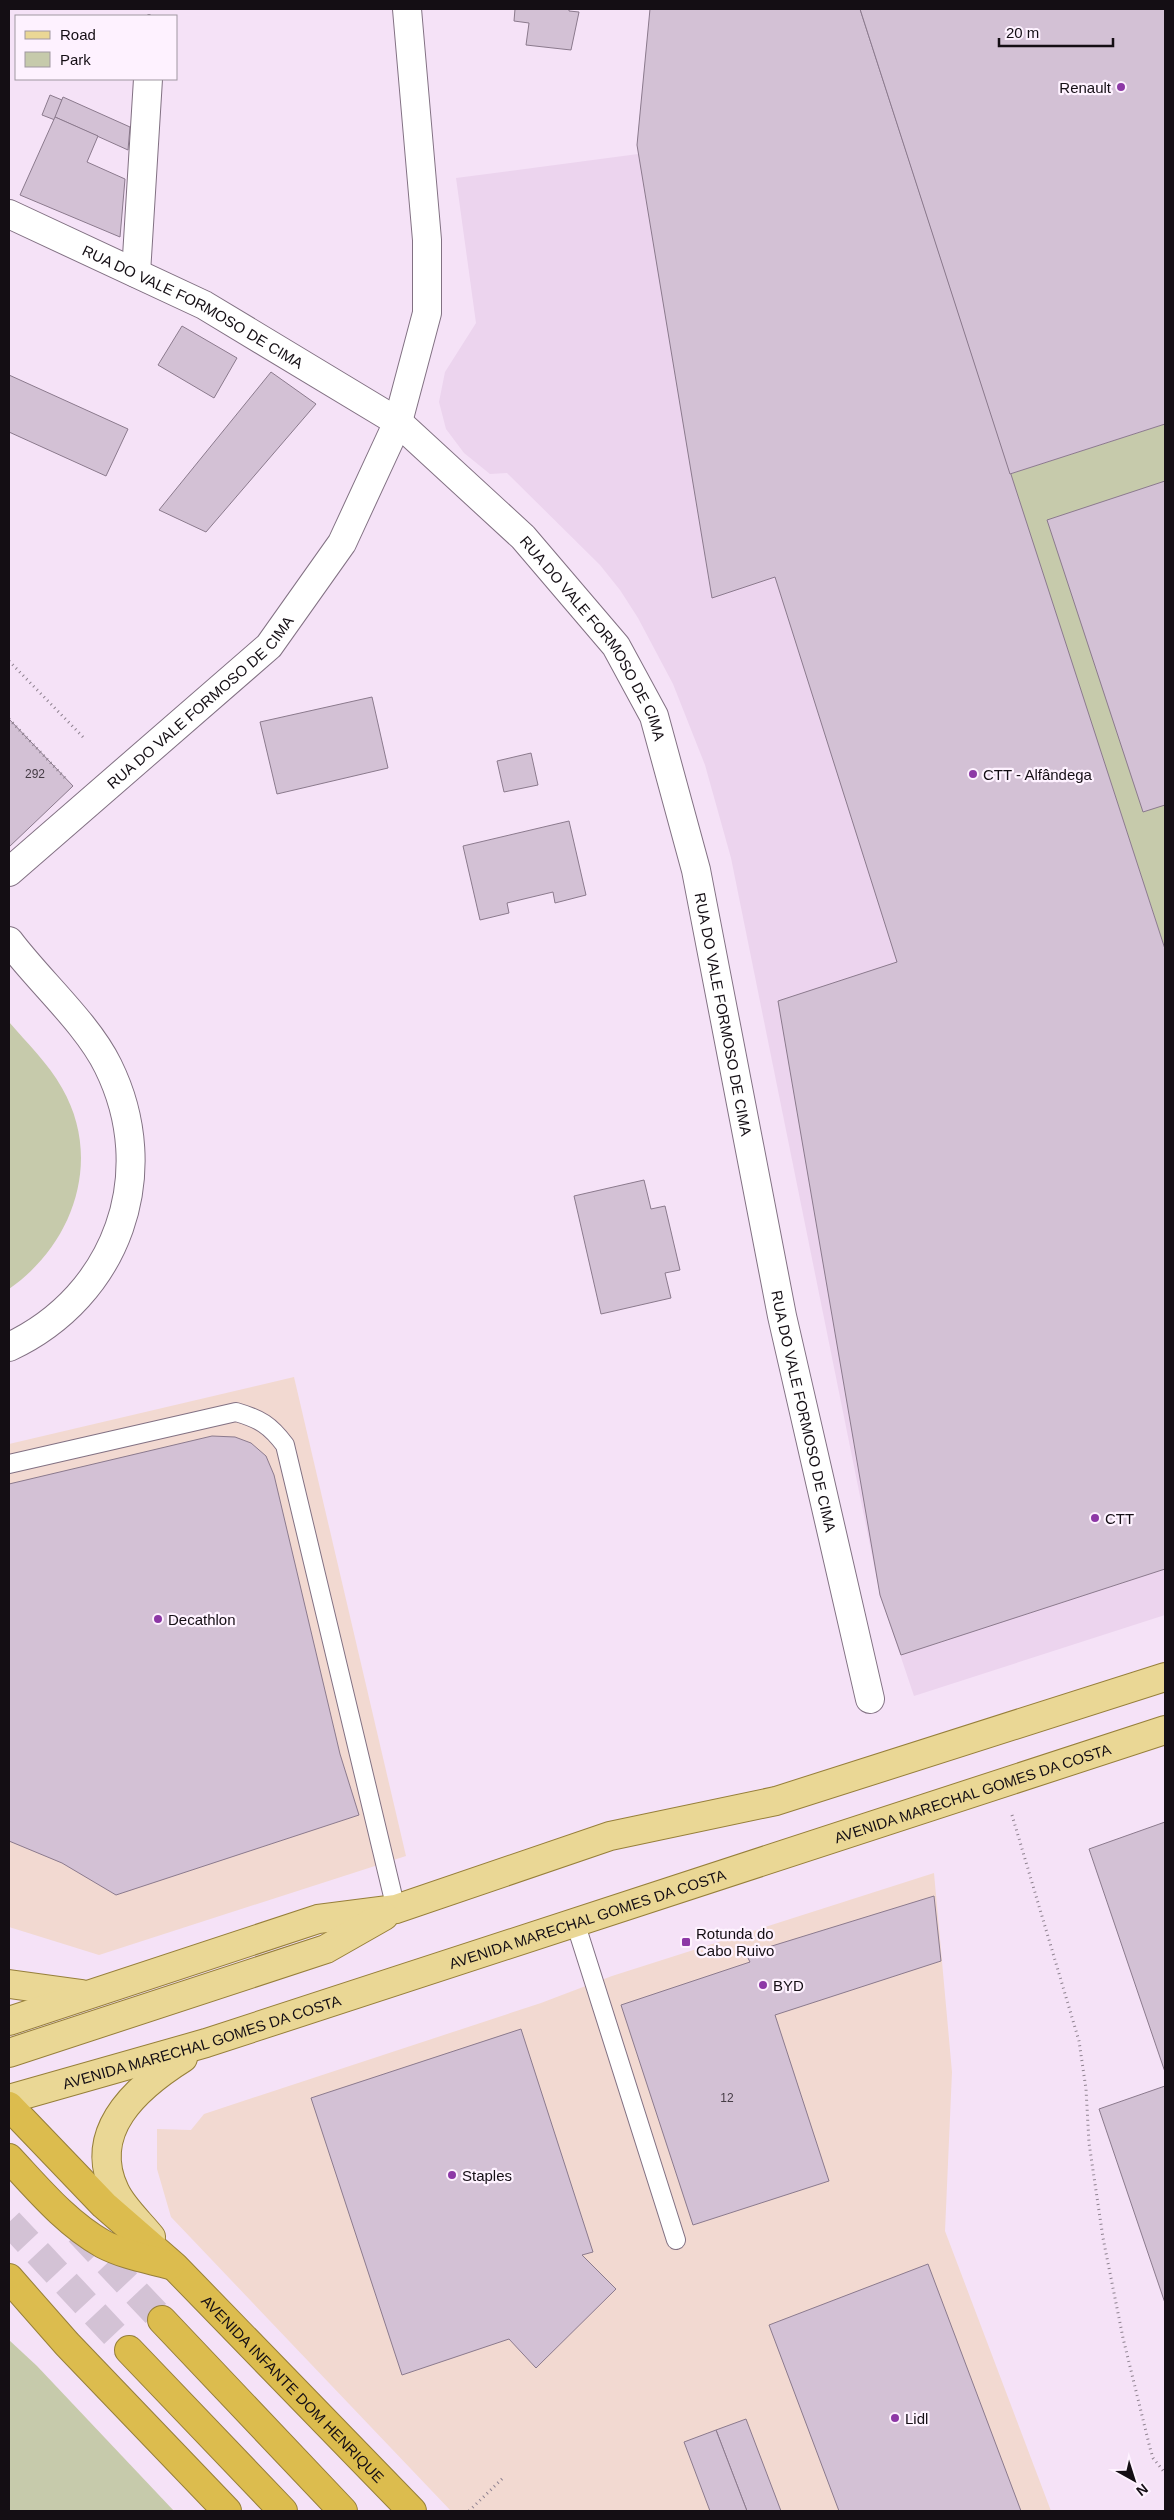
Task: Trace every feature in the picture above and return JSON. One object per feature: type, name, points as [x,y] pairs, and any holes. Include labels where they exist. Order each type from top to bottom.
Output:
[{"type":"highway","name":"AVENIDA INFANTE DOM HENRIQUE","points":[[9,2106],[104,2205],[174,2266],[412,2511]]},
{"type":"highway","points":[[9,2158],[68,2218],[103,2244],[123,2253],[174,2266]]},
{"type":"highway","points":[[9,2278],[67,2344],[227,2511]]},
{"type":"highway","points":[[162,2320],[343,2511]]},
{"type":"highway","points":[[130,2350],[283,2511]]},
{"type":"main road","points":[[9,2021],[86,1994],[318,1920],[396,1909],[610,1836],[776,1801],[1165,1677]]},
{"type":"main road","name":"AVENIDA MARECHAL GOMES DA COSTA","points":[[9,2099],[206,2043],[1165,1730]]},
{"type":"main road","points":[[9,2053],[326,1949],[396,1909]]},
{"type":"main road","points":[[9,1984],[86,1994]]},
{"type":"main road","points":[[174,2266],[116,2192],[107,2164],[110,2133],[123,2107],[153,2076],[206,2043]]},
{"type":"main road","points":[[9,2295],[67,2344]]},
{"type":"street","name":"RUA DO VALE FORMOSO DE CIMA","points":[[9,872],[269,646],[342,543],[398,422],[427,313],[427,240],[407,9]]},
{"type":"street","points":[[136,273],[148,80]]},
{"type":"street","name":"RUA DO VALE FORMOSO DE CIMA","points":[[9,214],[204,305],[398,422],[523,537],[616,646],[654,716],[696,870],[782,1316],[870,1699]]},
{"type":"street","points":[[9,941],[91,1039],[107,1064],[119,1092],[128,1121],[131,1151],[130,1182],[125,1211],[115,1240],[100,1268],[83,1292],[61,1314],[37,1332],[9,1347]]},
{"type":"lane","points":[[9,1464],[236,1412],[255,1417],[273,1429],[285,1445],[396,1909]]},
{"type":"lane","points":[[575,1922],[676,2240]]},
{"type":"path","points":[[9,661],[84,738]]},
{"type":"path","points":[[9,719],[89,803]]},
{"type":"path","points":[[1002,1783],[1079,2041],[1086,2089],[1089,2143],[1103,2238],[1124,2338],[1152,2453],[1165,2473]]},
{"type":"path","points":[[469,2511],[504,2477]]},
{"type":"shaded area","name":"CTT - Alfândega","points":[[650,9],[1165,9],[1165,424],[1010,474],[1165,949],[1165,1615],[914,1696],[880,1595],[731,858],[705,765],[673,684],[638,618],[620,590],[600,565],[507,473],[490,474],[464,453],[446,429],[439,402],[445,372],[476,323],[456,178],[638,154],[637,145]]},
{"type":"shaded area","name":"Decathlon","points":[[294,1377],[406,1856],[99,1955],[9,1927],[9,1444]]},
{"type":"shaded area","points":[[934,1873],[952,2072],[945,2231],[1051,2511],[451,2511],[171,2217],[157,2169],[157,2129],[191,2130],[204,2114],[541,2003],[612,1976]]},
{"type":"green space","points":[[1165,424],[1165,949],[1010,474]]},
{"type":"green space","points":[[9,1022],[44,1062],[62,1088],[74,1115],[80,1143],[80,1171],[75,1198],[65,1224],[50,1249],[32,1270],[9,1289]]},
{"type":"green space","points":[[9,2340],[37,2366],[174,2511],[9,2511]]},
{"type":"building","points":[[515,9],[569,9],[569,11],[579,12],[571,50],[526,45],[529,23],[514,21]]},
{"type":"building","name":"CTT - Alfândega","points":[[650,9],[860,9],[1165,949],[1165,1569],[901,1655],[880,1595],[778,1001],[897,962],[775,577],[712,598],[637,145]]},
{"type":"building","points":[[860,9],[1165,9],[1165,424],[1010,474]]},
{"type":"building","points":[[50,95],[62,100],[55,120],[42,115]]},
{"type":"building","points":[[63,97],[130,127],[128,150],[55,117]]},
{"type":"building","points":[[55,117],[98,136],[87,162],[125,179],[120,237],[20,195]]},
{"type":"building","points":[[182,326],[237,358],[214,398],[158,365]]},
{"type":"building","points":[[271,372],[316,404],[206,532],[159,510]]},
{"type":"building","points":[[9,375],[128,429],[106,476],[9,432]]},
{"type":"building","points":[[1165,481],[1165,805],[1143,812],[1047,520]]},
{"type":"building","points":[[372,697],[388,768],[277,794],[260,722]]},
{"type":"building","points":[[9,719],[73,786],[9,847]]},
{"type":"building","points":[[531,753],[538,785],[504,792],[497,761]]},
{"type":"building","points":[[569,821],[586,895],[555,903],[553,892],[507,903],[509,913],[480,920],[463,846]]},
{"type":"building","points":[[644,1180],[651,1209],[665,1206],[680,1270],[665,1273],[671,1298],[601,1314],[574,1196]]},
{"type":"building","name":"Decathlon","points":[[212,1436],[235,1437],[251,1443],[266,1456],[274,1475],[340,1754],[359,1815],[116,1895],[62,1863],[9,1841],[9,1484]]},
{"type":"building","points":[[1165,1822],[1165,2072],[1089,1849]]},
{"type":"building","points":[[934,1896],[941,1961],[775,2015],[829,2181],[693,2225],[621,2005],[750,1962],[746,1954]]},
{"type":"building","name":"Staples","points":[[521,2029],[593,2252],[582,2255],[616,2289],[536,2368],[509,2339],[402,2375],[311,2098]]},
{"type":"building","points":[[1165,2086],[1165,2303],[1099,2109]]},
{"type":"building","name":"Lidl","points":[[928,2264],[1021,2511],[839,2511],[769,2325]]},
{"type":"building","points":[[746,2419],[781,2511],[747,2511],[716,2430]]},
{"type":"building","points":[[716,2430],[747,2511],[710,2511],[684,2442]]},
{"type":"tunnel","points":[[9,2222],[129,2350]]},
{"type":"tunnel","points":[[79,2232],[162,2320]]},
{"type":"place","name":"Renault","points":[[1121,87]]},
{"type":"place","name":"CTT - Alfândega","points":[[973,774]]},
{"type":"place","name":"CTT","points":[[1095,1518]]},
{"type":"place","name":"Decathlon","points":[[158,1619]]},
{"type":"place","name":"Rotunda do Cabo Ruivo","points":[[686,1942]]},
{"type":"place","name":"BYD","points":[[763,1985]]},
{"type":"place","name":"Staples","points":[[452,2175]]},
{"type":"place","name":"Lidl","points":[[895,2418]]}]
